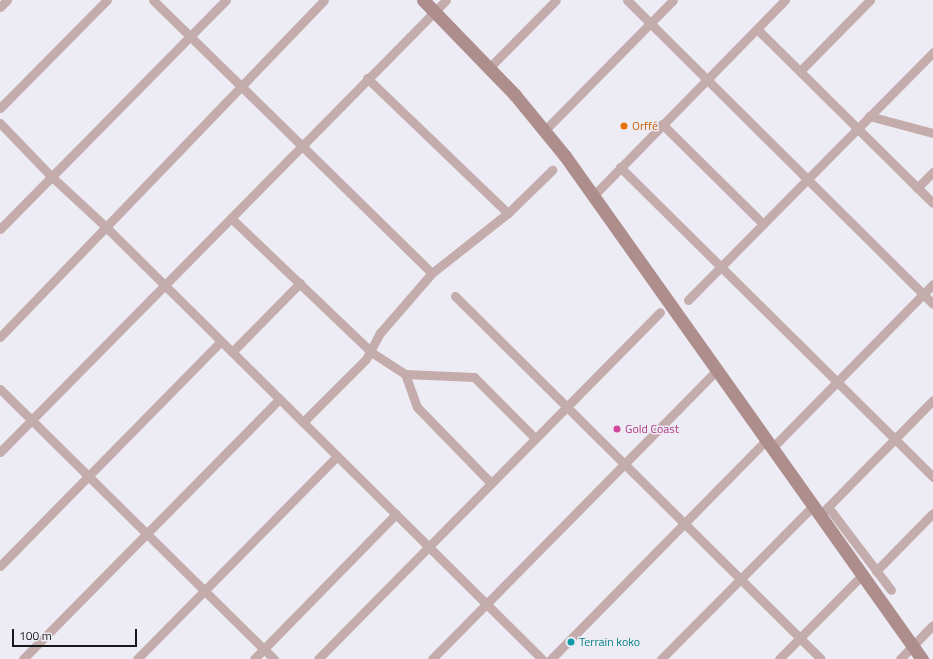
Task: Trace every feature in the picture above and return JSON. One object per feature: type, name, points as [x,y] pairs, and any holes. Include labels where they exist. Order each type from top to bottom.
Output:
[{"type":"main road","points":[[423,0],[489,68],[545,130],[594,195],[769,444],[820,509],[862,575],[922,659]]},
{"type":"street","points":[[0,7],[7,0]]},
{"type":"street","points":[[0,108],[107,0]]},
{"type":"street","points":[[154,0],[189,38],[240,85],[432,273]]},
{"type":"street","points":[[0,229],[226,0]]},
{"type":"street","points":[[0,337],[240,85],[324,0]]},
{"type":"street","points":[[0,452],[302,146],[367,78],[446,0]]},
{"type":"street","points":[[489,68],[556,0]]},
{"type":"street","points":[[627,0],[933,304]]},
{"type":"street","points":[[545,130],[673,0]]},
{"type":"street","points":[[594,195],[785,0]]},
{"type":"street","points":[[800,71],[870,0]]},
{"type":"street","points":[[757,29],[933,203]]},
{"type":"street","points":[[688,300],[933,52]]},
{"type":"street","points":[[367,78],[508,213]]},
{"type":"street","points":[[869,116],[933,133]]},
{"type":"street","points":[[0,123],[52,177],[106,227],[542,659]]},
{"type":"street","points":[[662,124],[763,224]]},
{"type":"street","points":[[620,168],[933,477]]},
{"type":"street","points":[[303,422],[371,352],[380,333],[432,273],[508,213],[552,170]]},
{"type":"street","points":[[918,188],[933,172]]},
{"type":"street","points":[[231,218],[300,282],[371,352],[405,374],[474,377],[535,438]]},
{"type":"street","points":[[232,352],[300,282]]},
{"type":"street","points":[[551,659],[684,524],[837,382],[933,284]]},
{"type":"street","points":[[455,296],[821,659]]},
{"type":"street","points":[[318,659],[660,312]]},
{"type":"street","points":[[0,566],[221,341]]},
{"type":"street","points":[[432,659],[717,370]]},
{"type":"street","points":[[405,374],[417,407],[491,483]]},
{"type":"street","points":[[0,389],[274,659]]},
{"type":"street","points":[[23,659],[279,399]]},
{"type":"street","points":[[662,659],[740,579],[820,509],[895,439],[933,400]]},
{"type":"street","points":[[138,659],[337,456]]},
{"type":"street","points":[[820,509],[876,571],[891,590]]},
{"type":"street","points":[[876,571],[933,513]]},
{"type":"street","points":[[254,659],[396,514]]},
{"type":"street","points":[[779,659],[862,575]]},
{"type":"street","points":[[900,659],[933,625]]},
{"type":"place","name":"Orffé","points":[[624,126]]},
{"type":"place","name":"Gold Coast","points":[[617,429]]},
{"type":"place","name":"Terrain koko","points":[[571,642]]}]
